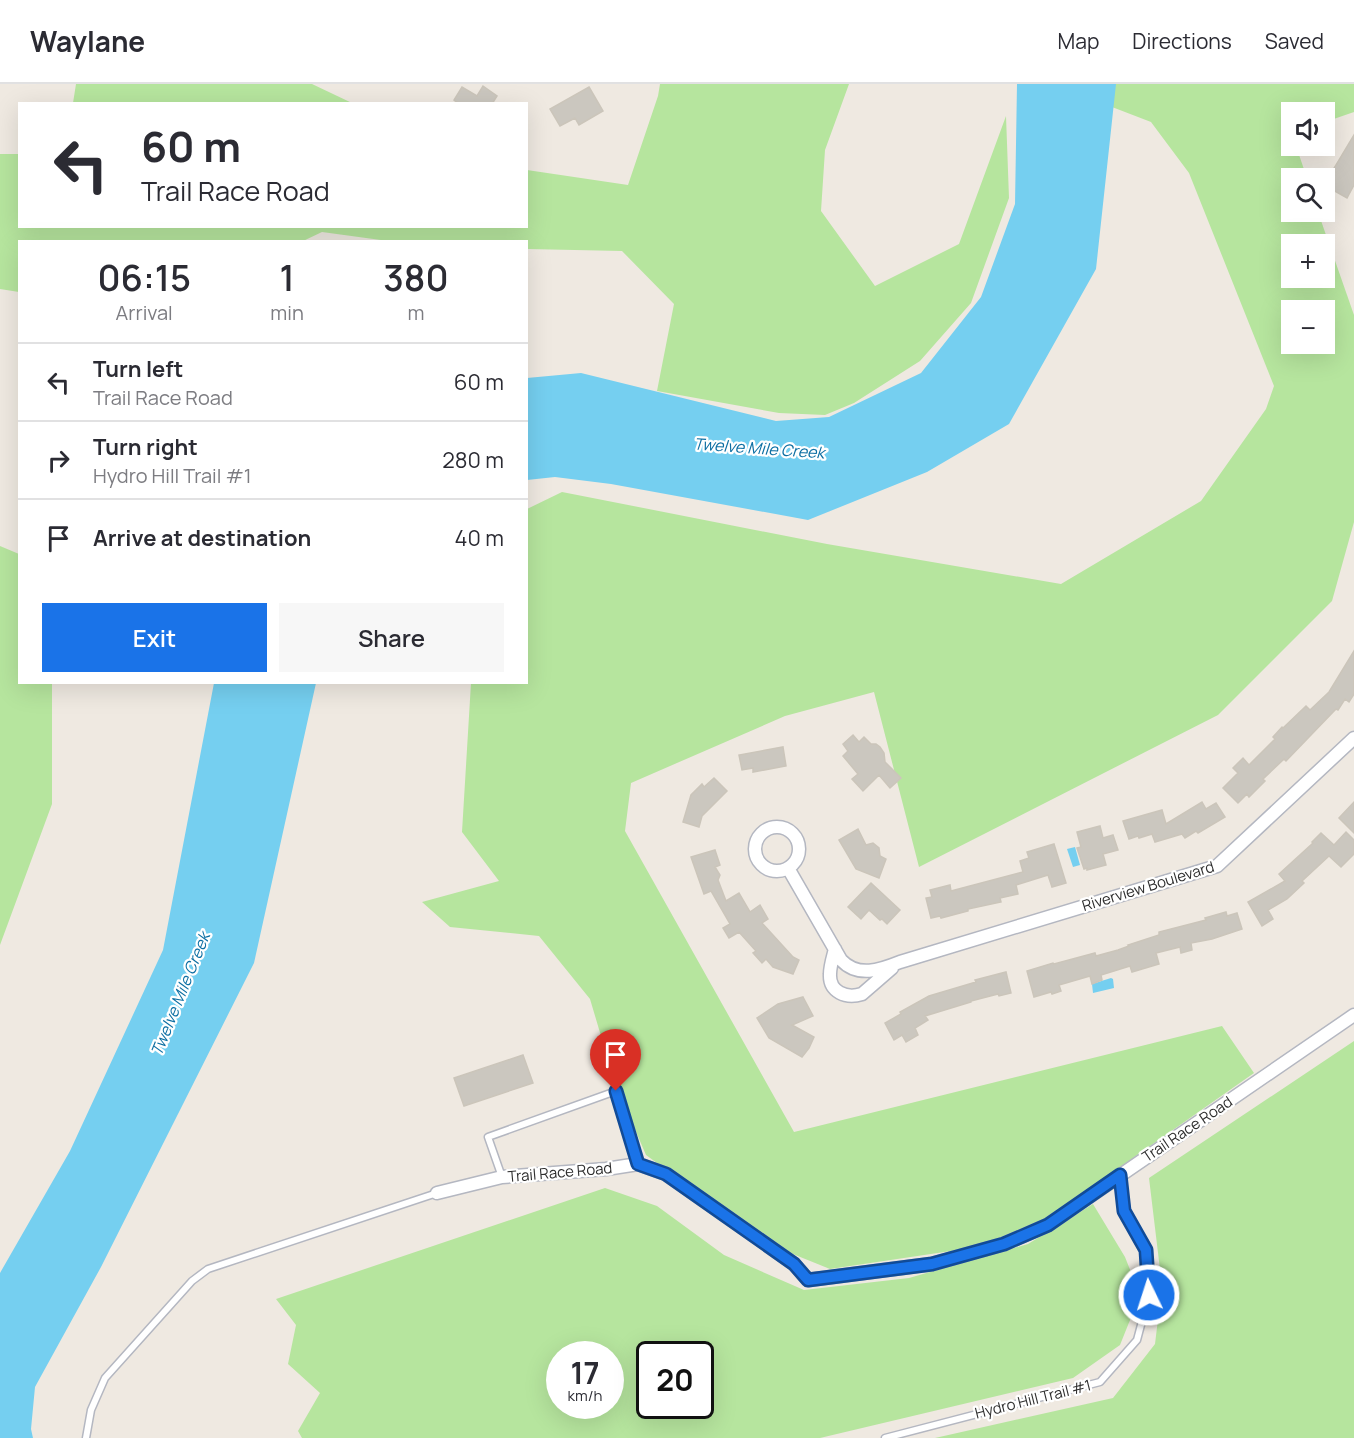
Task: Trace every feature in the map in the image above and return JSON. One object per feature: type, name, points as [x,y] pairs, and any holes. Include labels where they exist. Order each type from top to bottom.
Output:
[{"type":"street","name":"Riverview Boulevard","points":[[788,868],[843,963],[859,971],[875,971],[1217,866],[1354,738]]},
{"type":"street","name":"Riverview Boulevard","points":[[835,949],[830,978],[835,989],[845,996],[862,994],[900,962]]},
{"type":"street","name":"Trail Race Road","points":[[437,1192],[502,1177],[606,1169],[638,1164],[666,1174],[794,1264],[808,1280],[932,1264],[1004,1244],[1048,1225],[1354,1015]]},
{"type":"lane","points":[[502,1177],[488,1137],[616,1091],[638,1164]]},
{"type":"lane","name":"Hydro Hill Trail #1","points":[[885,1438],[1100,1382],[1137,1340],[1149,1295],[1146,1250],[1124,1211],[1120,1175]]},
{"type":"lane","name":"Trail Race Road","points":[[86,1438],[92,1410],[105,1378],[192,1281],[208,1269],[437,1192]]},
{"type":"green space","points":[[76,84],[312,84],[350,102],[73,102]]},
{"type":"green space","points":[[660,84],[849,84],[825,150],[821,211],[875,286],[959,244],[1006,116],[1009,198],[971,303],[920,361],[854,403],[825,415],[779,413],[657,391],[674,304],[622,251],[528,249],[528,240],[381,240],[322,232],[305,240],[18,240],[18,292],[0,289],[0,154],[18,154],[18,228],[528,228],[528,170],[628,185]]},
{"type":"green space","points":[[1115,84],[1354,84],[1354,112],[1335,119],[1335,102],[1281,102],[1281,156],[1299,156],[1304,168],[1281,168],[1281,222],[1321,222],[1326,234],[1281,234],[1281,288],[1335,288],[1335,261],[1354,315],[1354,522],[1332,601],[1218,715],[919,867],[874,692],[785,716],[631,783],[625,831],[794,1132],[1222,1026],[1254,1073],[1049,1217],[978,1247],[830,1269],[768,1244],[646,1155],[615,1083],[590,999],[539,936],[450,927],[422,902],[499,881],[462,832],[471,684],[528,684],[528,509],[562,492],[827,544],[1061,584],[1201,501],[1266,409],[1274,386],[1189,173],[1151,122],[1112,107]]},
{"type":"green space","points":[[0,546],[18,554],[18,684],[52,684],[52,804],[0,945]]},
{"type":"green space","points":[[1354,1041],[1354,1438],[935,1438],[1113,1398],[1155,1344],[1162,1286],[1149,1178]]},
{"type":"green space","points":[[605,1188],[657,1206],[724,1255],[804,1290],[909,1278],[1028,1244],[1093,1204],[1125,1257],[1140,1295],[1120,1345],[1073,1378],[820,1438],[302,1438],[298,1431],[320,1393],[288,1364],[296,1325],[276,1299]]},
{"type":"water","name":"Twelve Mile Creek","points":[[1017,84],[1116,84],[1096,269],[1009,424],[927,472],[808,520],[611,484],[555,477],[528,480],[528,378],[581,373],[776,421],[829,417],[921,373],[981,297],[1015,204]]},
{"type":"water","name":"Twelve Mile Creek","points":[[214,684],[316,684],[254,963],[101,1267],[35,1387],[31,1429],[33,1438],[0,1438],[0,1273],[70,1151],[163,950]]},
{"type":"water","points":[[1075,847],[1080,865],[1073,867],[1067,849]]},
{"type":"water","points":[[1111,978],[1114,988],[1093,993],[1092,984]]},
{"type":"building","points":[[483,86],[497,96],[493,102],[456,102],[454,100],[462,87],[477,96]]},
{"type":"building","points":[[589,87],[603,111],[579,125],[575,118],[560,126],[550,109]]},
{"type":"building","points":[[1354,135],[1354,185],[1347,198],[1335,191],[1334,168]]},
{"type":"building","points":[[1354,651],[1354,694],[1349,702],[1345,699],[1338,710],[1336,709],[1286,761],[1284,759],[1263,779],[1265,781],[1249,797],[1247,794],[1238,803],[1223,788],[1238,773],[1233,768],[1243,758],[1249,765],[1275,739],[1273,737],[1282,727],[1306,706],[1310,710],[1329,692]]},
{"type":"building","points":[[853,735],[859,742],[864,737],[871,744],[880,747],[884,753],[885,762],[901,778],[890,788],[879,775],[863,791],[852,779],[858,774],[843,756],[848,751],[843,744]]},
{"type":"building","points":[[783,747],[786,766],[753,772],[753,768],[742,770],[739,755]]},
{"type":"building","points":[[714,778],[727,791],[702,816],[699,827],[683,822],[691,795],[702,784],[704,787]]},
{"type":"building","points":[[1202,802],[1206,809],[1216,803],[1225,817],[1185,838],[1182,834],[1155,842],[1152,834],[1129,839],[1123,821],[1162,810],[1166,824]]},
{"type":"building","points":[[1354,802],[1354,833],[1339,818]]},
{"type":"building","points":[[1100,826],[1103,838],[1113,835],[1118,850],[1103,854],[1106,865],[1084,869],[1077,848],[1081,847],[1077,832]]},
{"type":"building","points":[[858,829],[866,845],[873,843],[879,848],[880,856],[886,859],[879,878],[856,869],[839,840]]},
{"type":"building","points":[[1346,832],[1354,840],[1354,854],[1341,867],[1329,856],[1302,881],[1304,883],[1287,899],[1268,910],[1273,919],[1262,926],[1248,902],[1285,881],[1279,874],[1321,833],[1334,845]]},
{"type":"building","points":[[1054,844],[1066,883],[1052,887],[1048,875],[1016,885],[1018,894],[1000,898],[1001,902],[941,918],[940,916],[931,918],[926,898],[932,897],[930,890],[950,885],[951,891],[1023,872],[1020,861],[1029,858],[1027,852]]},
{"type":"building","points":[[715,850],[720,865],[715,867],[720,875],[718,880],[726,901],[739,893],[750,912],[760,905],[768,919],[762,923],[793,957],[799,960],[793,974],[773,967],[766,959],[762,963],[753,953],[756,951],[739,932],[729,938],[723,928],[730,924],[711,891],[704,894],[691,857]]},
{"type":"building","points":[[871,883],[900,910],[887,924],[869,910],[861,919],[848,907]]},
{"type":"building","points":[[1226,912],[1227,916],[1237,913],[1242,929],[1191,943],[1192,950],[1181,953],[1180,947],[1156,953],[1159,964],[1132,972],[1130,966],[1101,975],[1102,980],[1092,984],[1090,976],[1059,985],[1061,991],[1034,997],[1027,971],[1095,953],[1096,956],[1118,950],[1159,935],[1159,932],[1206,920],[1205,918]]},
{"type":"building","points":[[1006,972],[1011,993],[971,1001],[925,1016],[928,1020],[915,1028],[918,1035],[906,1042],[902,1035],[894,1040],[885,1023],[929,996]]},
{"type":"building","points":[[803,997],[813,1016],[792,1025],[814,1037],[802,1057],[769,1038],[757,1018],[778,1004]]},
{"type":"building","points":[[523,1055],[533,1083],[464,1106],[454,1078]]},
{"type":"route","points":[[616,1091],[638,1164],[666,1174],[794,1264],[808,1280],[932,1264],[1004,1244],[1048,1225],[1120,1175],[1124,1211],[1146,1250],[1149,1295]]}]
